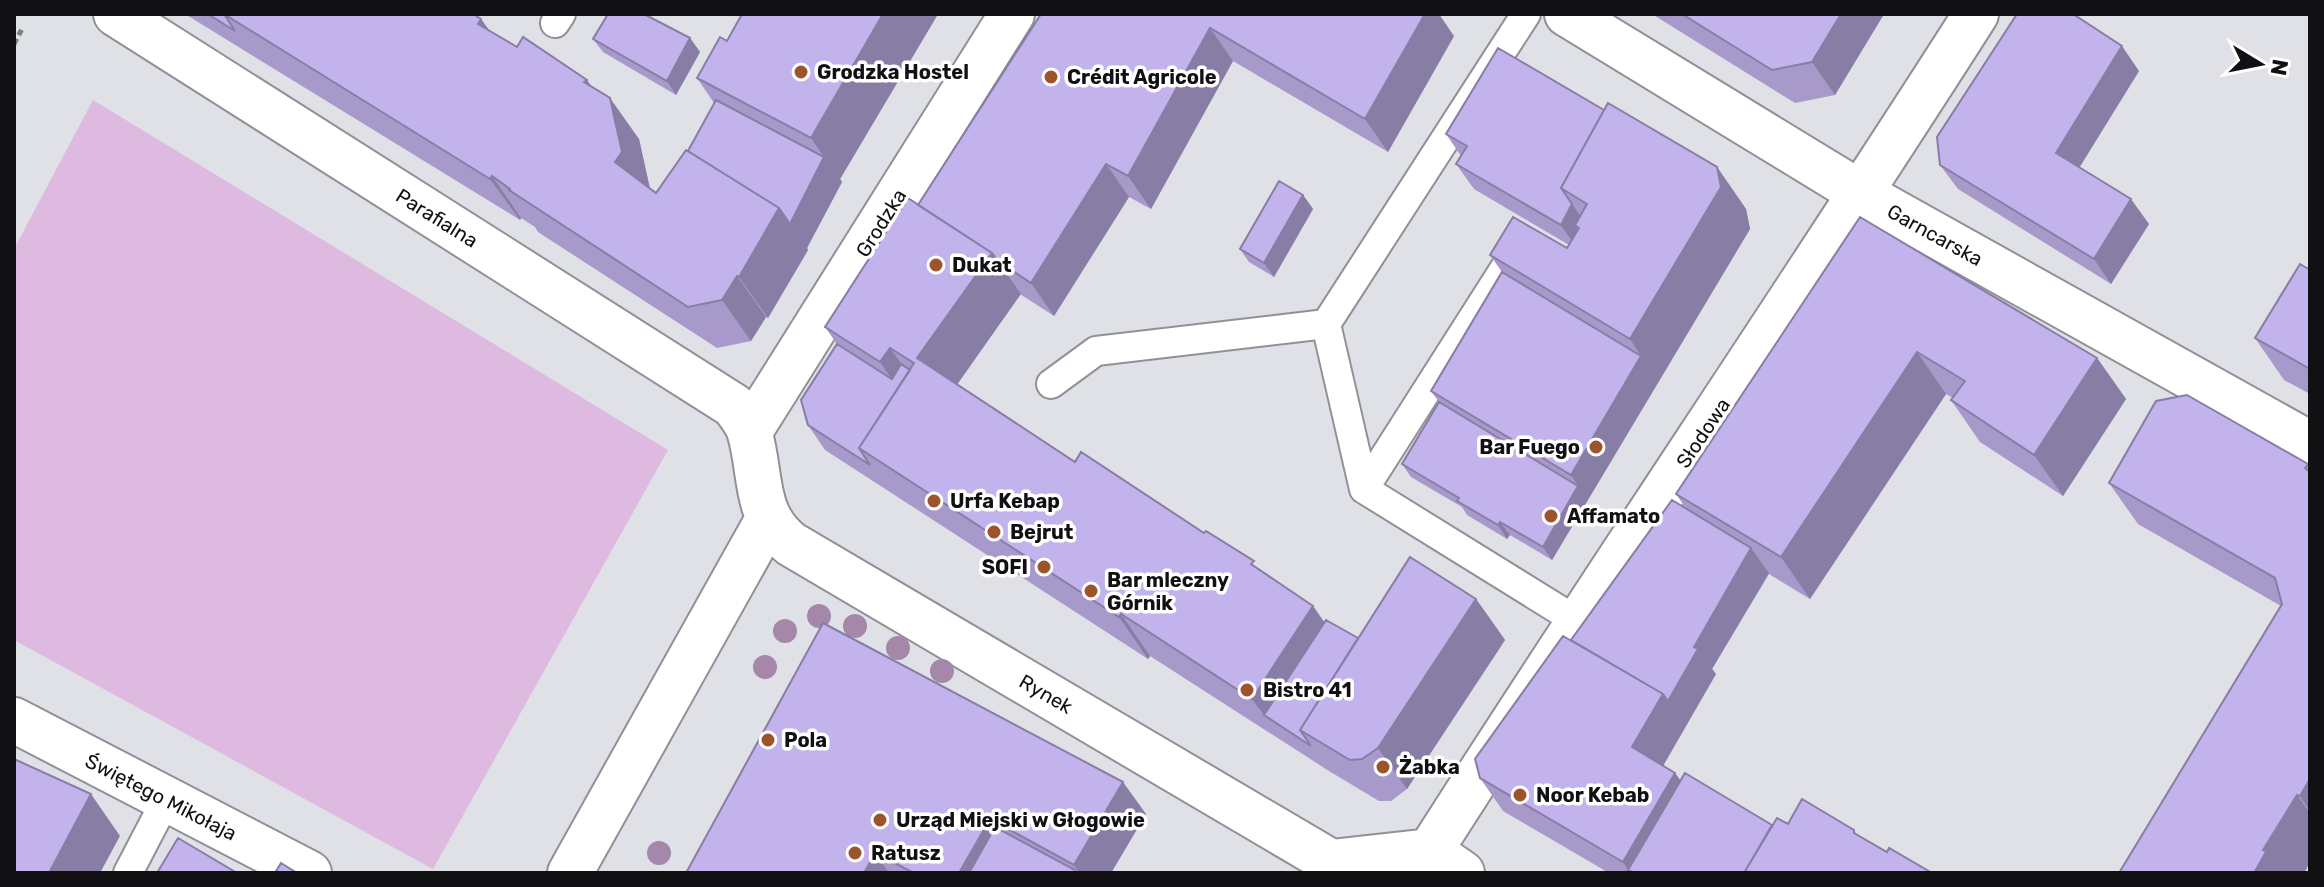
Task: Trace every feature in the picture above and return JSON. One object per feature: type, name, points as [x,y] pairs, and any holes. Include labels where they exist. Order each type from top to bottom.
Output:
[{"type":"street","name":"Parafialna","points":[[116,14],[734,406],[750,431]]},
{"type":"street","name":"Grodzka","points":[[750,431],[1012,14]]},
{"type":"street","name":"Garncarska","points":[[1567,14],[1862,194],[2310,444]]},
{"type":"street","name":"Słodowa","points":[[1446,862],[1577,621],[1862,194],[1976,14]]},
{"type":"street","points":[[570,873],[768,519],[750,431]]},
{"type":"street","name":"Rynek","points":[[768,519],[791,544],[1328,867],[1446,862]]},
{"type":"street","name":"Świętego Mikołaja","points":[[14,720],[309,873]]},
{"type":"lane","points":[[1526,14],[1326,324],[1364,489],[1577,621]]},
{"type":"lane","points":[[1364,489],[1523,240]]},
{"type":"lane","points":[[1051,384],[1096,351],[1326,324]]},
{"type":"lane","points":[[128,873],[166,800]]},
{"type":"path","points":[[14,44],[23,27]]},
{"type":"shaded area","points":[[93,100],[668,450],[433,869],[14,640],[14,249]]},
{"type":"building","points":[[208,14],[224,14],[235,31]]},
{"type":"building","points":[[224,14],[473,14],[481,19],[478,24],[517,47],[523,37],[610,98],[622,152],[615,162],[656,193],[686,150],[779,208],[722,300],[688,307],[492,176],[490,179]]},
{"type":"building","points":[[608,14],[644,14],[690,38],[667,81],[593,39]]},
{"type":"building","points":[[742,14],[883,14],[811,138],[697,78],[720,37],[727,41]]},
{"type":"building","points":[[1041,14],[1425,14],[1365,119],[1210,28],[1128,176],[1106,164],[1031,283],[998,261],[992,253],[918,205]]},
{"type":"building","points":[[1682,14],[1841,14],[1812,62],[1772,70]]},
{"type":"building","points":[[2017,14],[2073,14],[2122,46],[2056,153],[2131,199],[2094,259],[1940,165],[1937,137]]},
{"type":"building","points":[[1498,48],[1604,110],[1561,188],[1572,204],[1561,225],[1456,164],[1467,146],[1446,134]]},
{"type":"building","points":[[716,100],[824,157],[790,224],[779,208],[688,151]]},
{"type":"building","points":[[1608,103],[1717,167],[1721,187],[1630,339],[1490,255],[1513,217],[1567,248],[1579,228],[1575,225],[1587,204],[1561,188]]},
{"type":"building","points":[[1279,181],[1303,195],[1264,263],[1240,249]]},
{"type":"building","points":[[908,198],[992,253],[917,358],[1075,462],[1081,452],[1204,533],[1206,531],[1254,561],[1251,564],[1313,606],[1252,699],[1121,614],[1119,617],[859,448],[914,363],[890,348],[880,362],[825,327]]},
{"type":"building","points":[[1860,217],[2097,358],[2034,455],[1951,400],[1965,381],[1917,352],[1781,557],[1676,494]]},
{"type":"building","points":[[2300,264],[2310,270],[2310,369],[2255,338]]},
{"type":"building","points":[[1502,272],[1641,356],[1571,475],[1431,391]]},
{"type":"building","points":[[837,344],[892,379],[901,364],[910,370],[859,448],[870,465],[808,425],[801,400]]},
{"type":"building","points":[[2187,395],[2308,464],[2305,468],[2310,472],[2310,779],[2263,850],[2266,852],[2254,873],[2119,873],[2282,604],[2275,578],[2109,483],[2156,401]]},
{"type":"building","points":[[1439,402],[1578,486],[1543,547],[1457,501],[1459,498],[1402,464]]},
{"type":"building","points":[[1672,500],[1751,548],[1694,647],[1698,649],[1668,701],[1663,694],[1571,640]]},
{"type":"building","points":[[1410,557],[1476,599],[1378,748],[1362,759],[1350,760],[1300,730]]},
{"type":"building","points":[[1326,620],[1358,638],[1300,730],[1311,746],[1264,715]]},
{"type":"building","points":[[823,623],[1123,782],[1074,865],[990,819],[959,873],[914,873],[875,853],[864,873],[686,873]]},
{"type":"building","points":[[1563,636],[1663,694],[1632,747],[1675,773],[1623,862],[1480,778],[1475,759]]},
{"type":"building","points":[[14,759],[91,794],[49,873],[14,873]]},
{"type":"building","points":[[1685,773],[1772,825],[1744,873],[1634,873],[1628,870]]},
{"type":"building","points":[[1802,799],[1887,852],[1889,848],[1932,873],[1744,873],[1777,818],[1788,824]]},
{"type":"building","points":[[995,827],[1075,870],[1073,873],[969,873]]},
{"type":"building","points":[[178,838],[237,873],[157,873]]},
{"type":"building","points":[[281,863],[297,873],[275,873]]},
{"type":"place","name":"Grodzka Hostel","points":[[801,72]]},
{"type":"place","name":"Crédit Agricole","points":[[1051,77]]},
{"type":"place","name":"Dukat","points":[[936,265]]},
{"type":"place","name":"Bar Fuego","points":[[1596,447]]},
{"type":"place","name":"Urfa Kebap","points":[[934,501]]},
{"type":"place","name":"Affamato","points":[[1551,516]]},
{"type":"place","name":"Bejrut","points":[[994,532]]},
{"type":"place","name":"SOFI","points":[[1044,567]]},
{"type":"place","name":"Bar mleczny Górnik","points":[[1091,591]]},
{"type":"place","name":"Bistro 41","points":[[1247,690]]},
{"type":"place","name":"Pola","points":[[768,740]]},
{"type":"place","name":"Żabka","points":[[1383,767]]},
{"type":"place","name":"Noor Kebab","points":[[1520,795]]},
{"type":"place","name":"Urząd Miejski w Głogowie","points":[[880,820]]},
{"type":"place","name":"Ratusz","points":[[855,853]]}]
